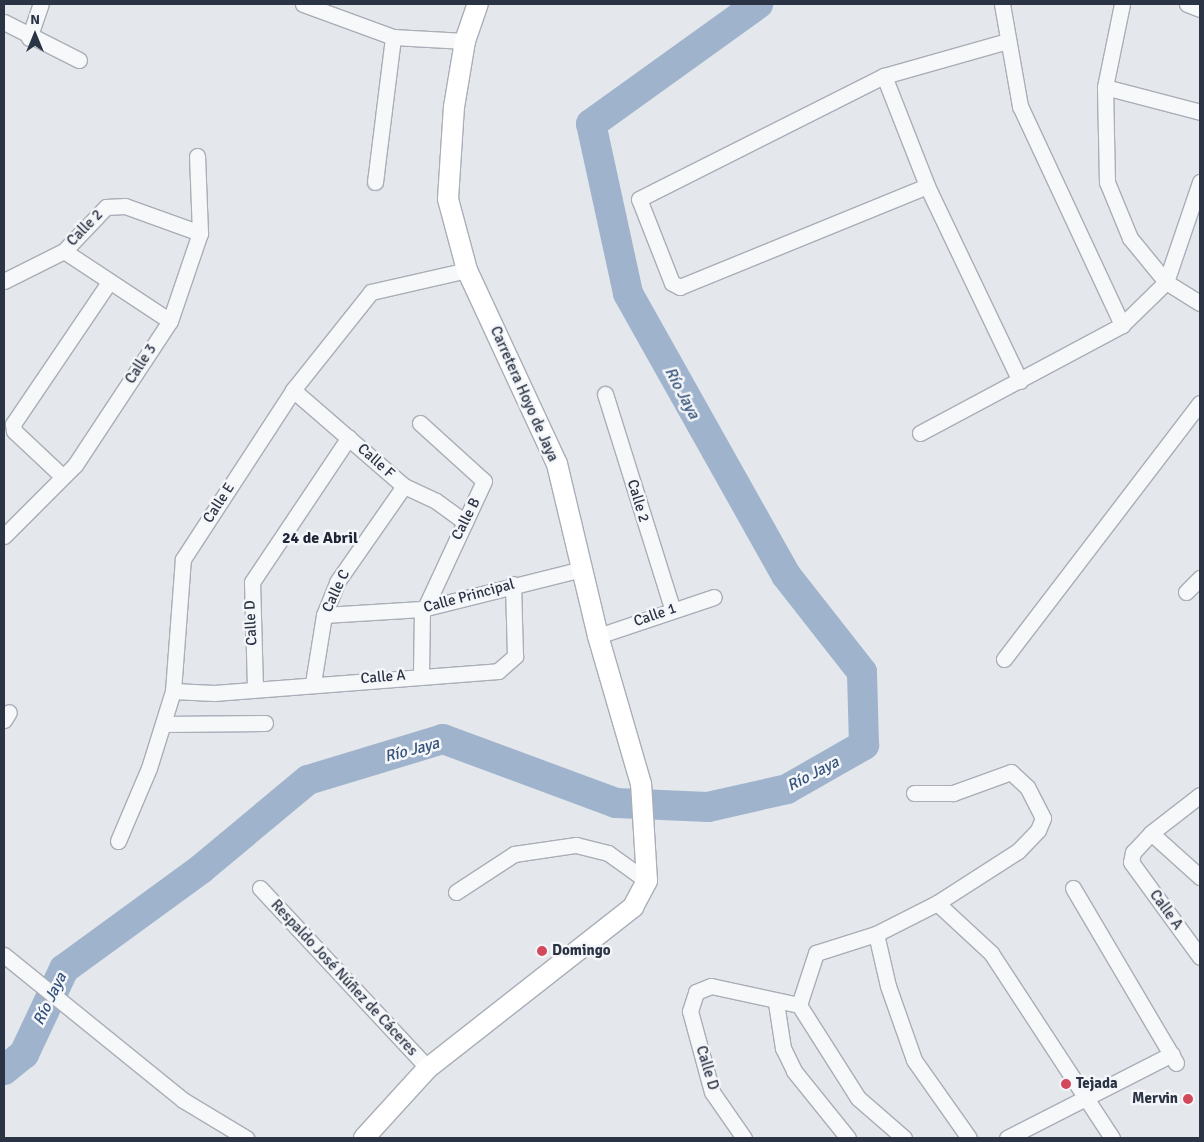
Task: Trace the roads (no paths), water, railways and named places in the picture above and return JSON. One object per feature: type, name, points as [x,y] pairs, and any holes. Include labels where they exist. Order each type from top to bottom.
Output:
[{"type":"street","points":[[29,38],[41,4]]},
{"type":"street","points":[[303,4],[394,37],[465,41]]},
{"type":"street","name":"Carretera Hoyo de Jaya","points":[[478,4],[465,41],[447,166],[448,198],[467,270],[557,464],[598,636],[641,784],[648,839],[647,881]]},
{"type":"street","points":[[1002,4],[1020,106],[1122,325]]},
{"type":"street","points":[[1122,4],[1105,87],[1107,182],[1130,238],[1166,282],[1200,304]]},
{"type":"street","points":[[1187,4],[1200,9]]},
{"type":"street","points":[[4,22],[29,38],[79,60]]},
{"type":"street","points":[[375,182],[394,37]]},
{"type":"street","points":[[927,186],[680,287],[672,283],[640,206],[642,194],[884,76],[1008,41]]},
{"type":"street","points":[[884,76],[927,186],[1020,382]]},
{"type":"street","points":[[1105,87],[1200,112]]},
{"type":"street","name":"Calle 3","points":[[4,536],[75,464],[170,321],[200,233],[197,156]]},
{"type":"street","points":[[920,433],[1020,382],[1122,325],[1166,282],[1200,182]]},
{"type":"street","name":"Calle 2","points":[[4,282],[64,250],[106,207],[125,206],[200,233]]},
{"type":"street","points":[[64,250],[109,282],[170,321]]},
{"type":"street","name":"Calle E","points":[[118,841],[164,724],[173,690],[183,559],[293,390],[371,292],[467,270]]},
{"type":"street","points":[[62,476],[14,431],[13,424],[109,282]]},
{"type":"street","name":"Calle F","points":[[293,390],[404,486],[436,501],[465,522]]},
{"type":"street","name":"Calle 2","points":[[605,394],[672,608]]},
{"type":"street","points":[[1004,659],[1200,403]]},
{"type":"street","name":"Calle B","points":[[420,423],[484,481],[423,609],[421,674]]},
{"type":"street","name":"Calle D","points":[[255,688],[252,582],[349,437]]},
{"type":"street","name":"Calle C","points":[[313,683],[324,614],[357,550],[404,486]]},
{"type":"street","name":"Calle Principal","points":[[324,614],[423,609],[513,584],[582,569]]},
{"type":"street","points":[[1186,592],[1200,578]]},
{"type":"street","name":"Calle A","points":[[173,690],[214,693],[421,674],[498,671],[508,666],[516,656],[513,584]]},
{"type":"street","name":"Calle 1","points":[[598,636],[672,608],[714,597]]},
{"type":"street","points":[[164,724],[265,724]]},
{"type":"street","points":[[799,1005],[816,953],[876,934],[937,903],[1018,851],[1038,830],[1043,818],[1027,787],[1010,772],[953,793],[914,793]]},
{"type":"street","points":[[1200,795],[1151,834],[1200,877]]},
{"type":"street","name":"Calle A","points":[[1151,834],[1132,852],[1131,862],[1200,957]]},
{"type":"street","points":[[364,1138],[428,1068],[633,907],[647,881],[608,853],[576,845],[514,854],[456,892]]},
{"type":"street","name":"Respaldo José Núñez de Cáceres","points":[[260,888],[428,1068]]},
{"type":"street","points":[[1007,1138],[1174,1058],[1073,888]]},
{"type":"street","points":[[937,903],[991,953],[1085,1102],[1112,1138]]},
{"type":"street","points":[[876,934],[888,986],[914,1060],[969,1138]]},
{"type":"street","points":[[4,955],[183,1100],[246,1138]]},
{"type":"street","name":"Calle D","points":[[744,1138],[712,1092],[690,1011],[696,992],[712,986],[776,1003]]},
{"type":"street","points":[[799,1005],[776,1003],[783,1048],[794,1071],[848,1138]]},
{"type":"street","points":[[799,1005],[858,1098],[904,1138]]},
{"type":"waterway","name":"Río Jaya","points":[[4,1070],[24,1054],[64,969],[201,869],[308,780],[443,739],[616,803],[708,807],[787,789],[864,745],[862,672],[786,575],[628,293],[591,124],[758,4]]},
{"type":"place","name":"Domingo","points":[[542,951]]},
{"type":"place","name":"Tejada","points":[[1066,1084]]},
{"type":"place","name":"Mervin","points":[[1188,1099]]},
{"type":"district","name":"24 de Abril","points":[[320,538]]}]
